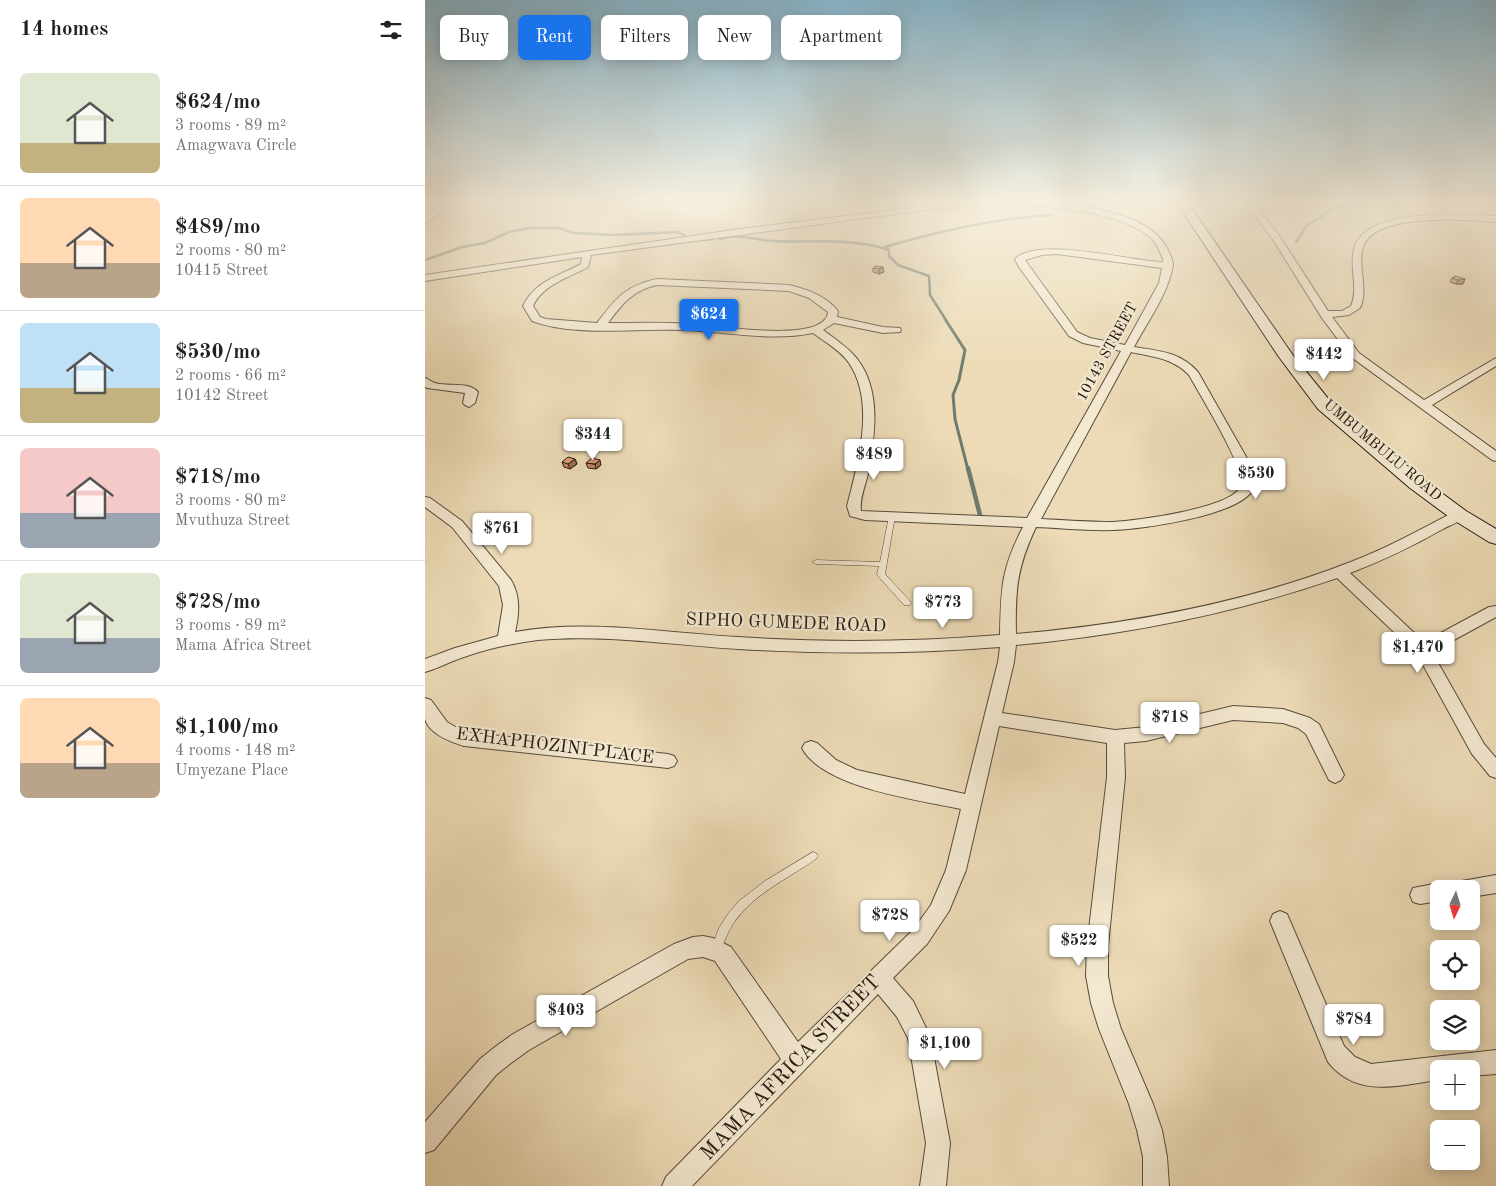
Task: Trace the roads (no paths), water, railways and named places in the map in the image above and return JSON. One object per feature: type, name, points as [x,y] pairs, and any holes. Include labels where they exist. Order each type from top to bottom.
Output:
[{"type":"main road","name":"UMBUMBULU ROAD","points":[[1218,255],[1296,369],[1324,405],[1417,484],[1459,515],[1496,538]]},
{"type":"street","points":[[425,278],[577,255]]},
{"type":"street","points":[[586,255],[585,265],[543,287],[532,297],[528,306],[533,315],[543,322],[558,325],[600,326],[706,327],[765,335],[816,330],[832,319],[833,311],[823,302],[803,292],[789,288],[665,282],[648,283],[629,290],[600,326]]},
{"type":"street","points":[[816,330],[850,357],[863,380],[868,412],[868,447],[853,510],[858,514],[1111,526],[1144,525],[1209,510],[1241,496],[1247,489],[1247,472],[1190,368],[1175,358],[1087,341],[1073,334],[1022,265],[1020,258],[1028,255]]},
{"type":"street","points":[[1079,255],[1137,264],[1168,265],[1165,255]]},
{"type":"street","points":[[1286,255],[1355,355],[1496,457]]},
{"type":"street","points":[[1325,314],[1349,312],[1357,306],[1359,299],[1357,255]]},
{"type":"street","name":"10143 STREET","points":[[1009,641],[1009,584],[1018,551],[1032,522],[1164,283],[1168,265]]},
{"type":"street","points":[[832,319],[883,330],[896,330]]},
{"type":"street","points":[[1424,405],[1496,361]]},
{"type":"street","points":[[425,381],[431,386],[472,392],[469,403]]},
{"type":"street","points":[[425,502],[457,524],[506,584],[511,594],[512,605],[505,640]]},
{"type":"street","name":"SIPHO GUMEDE ROAD","points":[[425,666],[453,654],[505,640],[524,636],[574,632],[839,648],[907,647],[1009,641],[1148,623],[1289,589],[1340,572],[1406,543],[1459,515]]},
{"type":"street","points":[[1340,572],[1423,650],[1478,749],[1496,771]]},
{"type":"street","points":[[1423,650],[1494,611]]},
{"type":"street","name":"MAMA AFRICA STREET","points":[[675,1186],[796,1060],[920,937],[939,911],[956,870],[994,718],[1009,641]]},
{"type":"street","name":"EXHAPHOZINI PLACE","points":[[425,705],[435,723],[443,730],[464,738],[668,761]]},
{"type":"street","points":[[994,718],[1115,737],[1146,734],[1233,713],[1283,716],[1304,723],[1313,729],[1335,775]]},
{"type":"street","points":[[1115,737],[1117,768],[1098,940],[1097,975],[1102,1002],[1111,1032],[1149,1122],[1155,1147],[1156,1186]]},
{"type":"street","points":[[811,748],[830,765],[853,777],[973,804]]},
{"type":"street","points":[[1480,886],[1496,884]]},
{"type":"street","points":[[1280,921],[1336,1054],[1345,1065],[1357,1072],[1371,1076],[1496,1062]]},
{"type":"street","points":[[425,1140],[488,1067],[521,1042],[681,951],[693,947],[705,946],[716,949],[730,963],[796,1060]]},
{"type":"street","points":[[879,978],[905,1009],[919,1036],[938,1142],[933,1186]]},
{"type":"lane","points":[[892,516],[881,576],[907,603]]},
{"type":"lane","points":[[816,562],[882,564]]},
{"type":"lane","points":[[716,949],[719,936],[728,919],[753,894],[790,873],[813,856]]},
{"type":"waterway","points":[[425,260],[438,255]]},
{"type":"waterway","points":[[889,255],[898,265],[929,276],[930,295],[946,320]]},
{"type":"waterway","points":[[945,319],[965,350],[959,380],[953,395],[955,419],[968,470]]},
{"type":"waterway","points":[[968,468],[980,515]]}]
